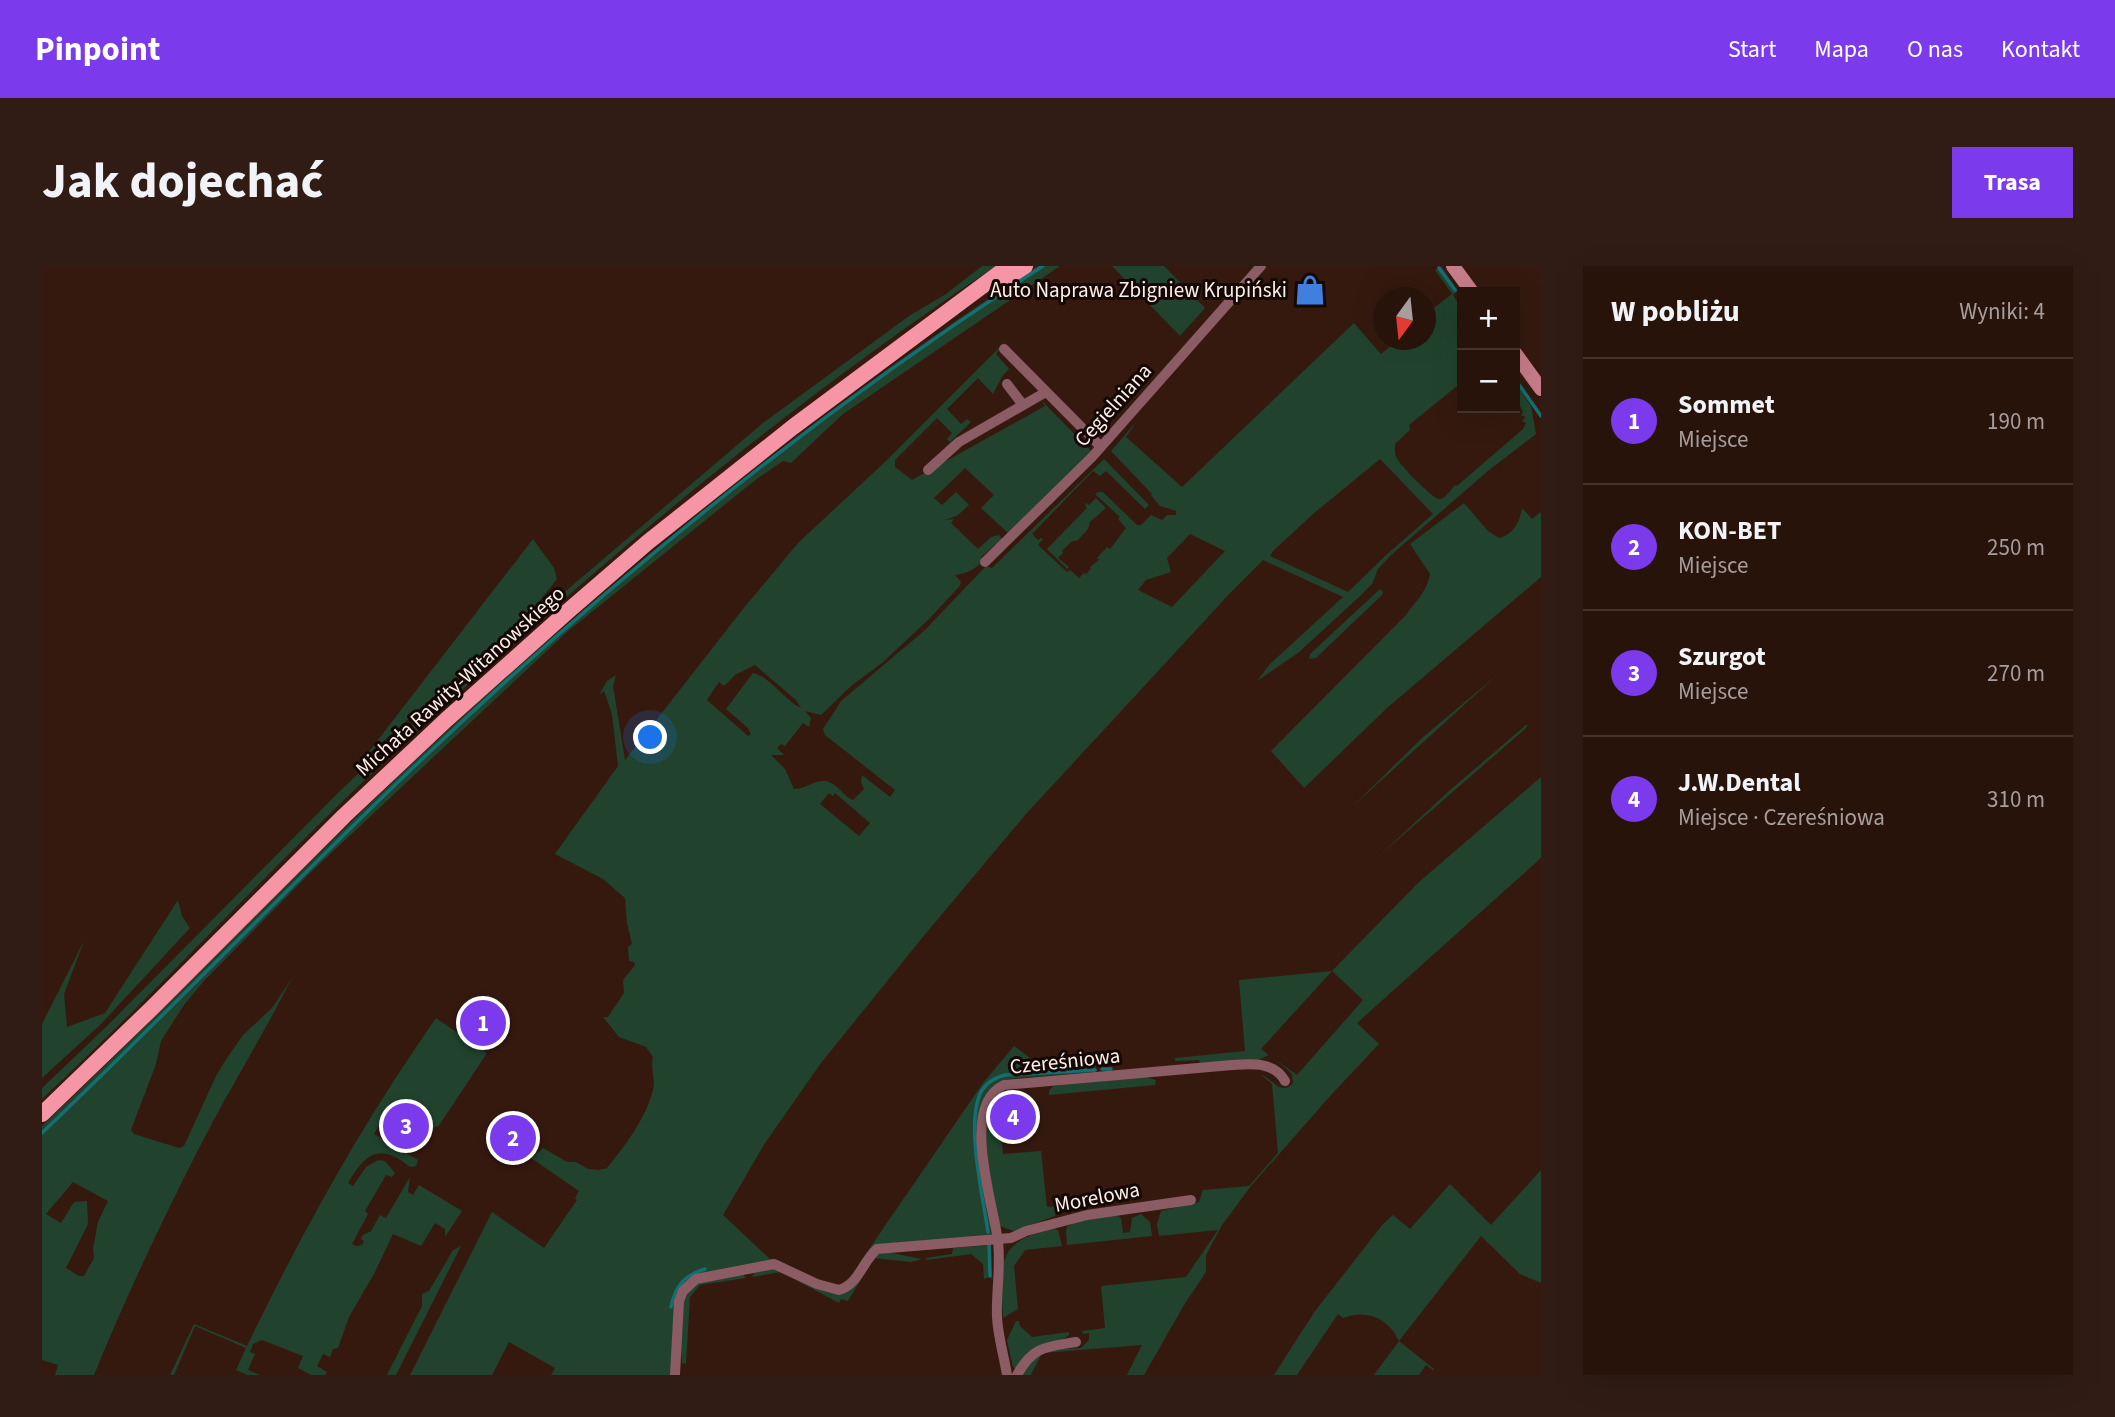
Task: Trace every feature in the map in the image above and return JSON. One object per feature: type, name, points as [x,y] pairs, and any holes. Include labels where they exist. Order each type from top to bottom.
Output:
[{"type":"main road","name":"Michała Rawity-Witanowskiego","points":[[42,1114],[344,816],[538,637],[622,564],[745,465],[1009,266]]},
{"type":"main road","name":"Michała Rawity-Witanowskiego","points":[[940,318],[1025,266]]},
{"type":"street","name":"Cegielniana","points":[[985,562],[1101,447],[1261,266]]},
{"type":"street","points":[[1453,266],[1468,287]]},
{"type":"street","points":[[1004,349],[1101,447]]},
{"type":"street","points":[[1520,360],[1541,389]]},
{"type":"street","points":[[1007,384],[1023,405]]},
{"type":"street","points":[[928,470],[959,442],[1046,392]]},
{"type":"street","name":"Czereśniowa","points":[[997,1238],[985,1177],[982,1127],[986,1105],[998,1088],[1068,1078],[1252,1064],[1278,1072],[1284,1081]]},
{"type":"street","name":"Morelowa","points":[[675,1375],[679,1306],[683,1291],[696,1279],[768,1264],[783,1267],[828,1289],[844,1289],[854,1281],[866,1260],[877,1250],[1012,1238],[1026,1231],[1087,1215],[1191,1200]]},
{"type":"street","points":[[997,1238],[998,1329],[1007,1375]]},
{"type":"street","points":[[998,1257],[1004,1245],[1012,1238]]},
{"type":"street","points":[[1017,1375],[1037,1350],[1076,1342]]},
{"type":"green space","points":[[982,266],[996,266],[915,321],[758,438],[532,627],[343,801],[42,1099],[42,1088],[381,752],[763,423]]},
{"type":"green space","points":[[1038,266],[1060,266],[843,414],[791,463],[783,461],[754,481],[567,632],[311,872],[203,982],[184,1005],[161,1041],[156,1064],[131,1130],[134,1134],[179,1148],[184,1146],[217,1074],[229,1055],[243,1035],[272,1008],[292,978],[183,1179],[130,1290],[94,1375],[55,1375],[58,1365],[42,1360],[42,1126],[336,837],[506,677],[727,491],[880,375]],"holes":[[[73,1182],[108,1201],[98,1222],[94,1258],[84,1276],[79,1276],[66,1268],[88,1224],[87,1201],[74,1202],[61,1223],[46,1214]]]},
{"type":"green space","points":[[1112,266],[1164,266],[1205,308],[1180,336]]},
{"type":"green space","points":[[1441,266],[1457,290],[1453,295],[1457,302],[1457,386],[1409,425],[1410,430],[1395,444],[1397,458],[1411,475],[1439,499],[1523,429],[1526,423],[1522,421],[1525,417],[1522,415],[1519,419],[1523,412],[1520,406],[1520,390],[1531,406],[1536,434],[1489,470],[1390,556],[1378,569],[1372,584],[1298,653],[1257,681],[1270,664],[1343,597],[1263,560],[1026,814],[922,938],[821,1063],[765,1143],[723,1215],[770,1259],[778,1260],[822,1282],[843,1285],[836,1287],[821,1283],[776,1262],[691,1277],[684,1284],[677,1300],[672,1375],[551,1375],[555,1368],[509,1342],[492,1375],[410,1375],[492,1212],[544,1248],[577,1200],[575,1198],[579,1191],[531,1158],[543,1148],[567,1162],[576,1162],[588,1169],[607,1168],[640,1121],[653,1090],[653,1057],[646,1047],[619,1037],[603,1017],[608,1017],[624,993],[623,980],[635,965],[629,961],[628,947],[632,944],[625,898],[603,879],[555,854],[618,766],[612,714],[604,691],[599,695],[607,681],[616,675],[613,686],[625,760],[798,543],[886,461],[1007,340],[996,354],[1009,369],[993,394],[978,378],[947,409],[961,424],[967,419],[971,422],[950,442],[947,439],[952,433],[937,418],[895,460],[895,467],[912,480],[1045,406],[1041,400],[1091,451],[1008,533],[981,508],[994,495],[965,468],[934,498],[942,505],[956,492],[969,505],[957,516],[944,520],[954,519],[951,523],[978,549],[991,537],[999,535],[1002,539],[981,557],[984,560],[977,566],[955,575],[961,582],[959,587],[882,663],[851,686],[821,715],[805,711],[811,718],[809,727],[803,723],[785,746],[781,744],[777,748],[784,755],[771,755],[785,769],[794,789],[826,781],[853,800],[864,789],[862,775],[890,797],[895,790],[825,735],[823,729],[841,701],[924,631],[986,566],[992,568],[1104,459],[1149,505],[1145,509],[1106,471],[1100,476],[1093,471],[1032,534],[1038,540],[1043,539],[1038,545],[1067,572],[1070,570],[1079,578],[1086,574],[1099,560],[1097,558],[1107,547],[1110,549],[1126,528],[1118,519],[1120,517],[1095,494],[1098,492],[1103,492],[1137,525],[1141,525],[1151,515],[1162,520],[1167,515],[1176,515],[1176,511],[1160,506],[1111,451],[1137,421],[1126,437],[1182,487],[1354,323],[1373,345],[1373,350],[1381,354],[1386,350],[1436,350],[1436,306],[1452,294],[1435,270]],"holes":[[[1380,459],[1433,514],[1348,592],[1270,556],[1313,514]],[[1190,534],[1225,551],[1172,607],[1138,590],[1146,580],[1171,572],[1167,558]],[[755,665],[796,700],[801,708],[766,679],[753,673],[726,709],[748,728],[751,734],[748,736],[707,700],[719,682],[724,686],[735,675]],[[829,793],[833,796],[835,793],[870,823],[859,836],[820,804]]]},
{"type":"green space","points":[[1096,498],[1106,508],[1090,522],[1088,529],[1078,540],[1071,542],[1062,551],[1058,558],[1069,567],[1067,569],[1047,549],[1087,508],[1086,503],[1089,505]]},
{"type":"green space","points":[[1464,503],[1488,531],[1499,538],[1515,527],[1522,508],[1532,519],[1541,512],[1541,577],[1387,708],[1304,788],[1271,751],[1417,601],[1430,574],[1410,544]]},
{"type":"green space","points":[[533,539],[554,568],[557,579],[529,614],[364,758]]},
{"type":"green space","points":[[1380,589],[1382,595],[1316,658],[1309,659],[1310,654]]},
{"type":"green space","points":[[1496,676],[1353,806],[1423,737]]},
{"type":"green space","points":[[1526,725],[1525,729],[1379,856],[1449,791]]},
{"type":"green space","points":[[1541,777],[1541,858],[1357,1023],[1379,1044],[1251,1186],[1222,1225],[1206,1255],[1206,1272],[1144,1375],[1127,1375],[1142,1345],[1042,1353],[1031,1375],[1021,1375],[1039,1354],[1046,1351],[1053,1350],[1081,1348],[1089,1340],[1089,1333],[1083,1334],[1082,1331],[1105,1328],[1101,1286],[1186,1277],[1218,1230],[1159,1236],[1157,1224],[1161,1211],[1199,1202],[1203,1190],[1249,1186],[1278,1153],[1272,1084],[1261,1075],[1280,1087],[1288,1087],[1293,1083],[1292,1074],[1276,1060],[1297,1075],[1363,1000],[1332,971],[1419,882]]},
{"type":"green space","points":[[178,900],[182,916],[190,928],[100,1025],[42,1078],[42,1024],[84,941],[64,994],[67,1027],[105,1013]]},
{"type":"green space","points":[[1332,971],[1261,1049],[1269,1055],[1258,1060],[1200,1064],[1199,1060],[1175,1061],[1175,1058],[1245,1051],[1239,980]]},
{"type":"green space","points":[[436,1018],[487,1053],[438,1127],[432,1131],[392,1104],[374,1134],[418,1160],[416,1166],[410,1167],[390,1155],[375,1154],[361,1164],[348,1183],[353,1186],[366,1167],[378,1160],[385,1161],[395,1173],[392,1177],[386,1175],[365,1211],[368,1214],[352,1244],[362,1245],[363,1235],[371,1231],[380,1215],[386,1218],[410,1177],[408,1192],[413,1195],[419,1185],[462,1211],[445,1237],[445,1229],[435,1223],[421,1246],[393,1234],[349,1317],[338,1348],[333,1349],[330,1357],[323,1354],[317,1366],[327,1372],[325,1375],[311,1375],[298,1368],[303,1356],[262,1340],[253,1344],[250,1352],[255,1354],[248,1370],[260,1375],[248,1375],[236,1370],[246,1348],[195,1326],[174,1375],[170,1375],[194,1324],[247,1346],[289,1261],[335,1178],[383,1097]]},
{"type":"green space","points":[[1014,1046],[1047,1070],[1096,1065],[1095,1072],[1008,1079],[992,1088],[986,1096],[980,1113],[991,1235],[867,1252],[983,1083]]},
{"type":"green space","points":[[1145,1077],[1156,1080],[1155,1085],[1049,1095],[1053,1086]]},
{"type":"green space","points":[[1005,1091],[1027,1096],[1011,1098],[999,1111],[1003,1154],[1041,1151],[1047,1207],[1057,1206],[1055,1216],[1013,1231],[1000,1226],[986,1145],[987,1113],[993,1100]]},
{"type":"green space","points":[[1541,1170],[1541,1283],[1520,1274],[1481,1236],[1399,1341],[1383,1321],[1368,1315],[1343,1318],[1338,1314],[1297,1375],[1274,1375],[1315,1311],[1393,1215],[1410,1229],[1450,1184],[1491,1225]]},
{"type":"green space","points":[[1141,1214],[1150,1222],[1152,1236],[1067,1245],[1067,1226],[1116,1215],[1121,1218],[1123,1233],[1130,1232],[1132,1218]]},
{"type":"green space","points":[[1058,1230],[1062,1246],[1025,1250],[1014,1266],[1018,1309],[1003,1318],[1001,1284],[1005,1258],[1011,1248],[1021,1240]]},
{"type":"green space","points":[[991,1245],[992,1282],[991,1276],[984,1279],[983,1264],[971,1254],[926,1258],[952,1254],[953,1248]]},
{"type":"green space","points":[[461,1246],[396,1375],[387,1375],[422,1306],[422,1294],[429,1291],[453,1250]]},
{"type":"green space","points":[[887,1252],[922,1259],[911,1262],[874,1258],[848,1301],[841,1299],[839,1303],[781,1272],[752,1277],[755,1271],[770,1266],[833,1293],[875,1255]]},
{"type":"green space","points":[[742,1273],[746,1278],[700,1285],[690,1297],[686,1364],[682,1363],[681,1312],[693,1283]]},
{"type":"green space","points":[[1016,1321],[1019,1321],[1020,1326],[1032,1337],[1069,1332],[1069,1335],[1016,1369],[1013,1367],[1007,1340]]},
{"type":"green space","points":[[1399,1341],[1434,1369],[1426,1365],[1419,1375],[1374,1375]]},
{"type":"waterway","points":[[42,1133],[398,782],[550,642],[708,509],[790,445],[957,323],[1043,266]]},
{"type":"waterway","points":[[1439,268],[1455,290]]},
{"type":"waterway","points":[[1520,386],[1541,416]]},
{"type":"waterway","points":[[1102,1069],[1111,1069]]},
{"type":"waterway","points":[[988,1232],[975,1142],[976,1108],[982,1090],[990,1081],[1005,1075],[1095,1070]]},
{"type":"waterway","points":[[989,1243],[990,1276]]},
{"type":"waterway","points":[[671,1307],[682,1282],[705,1269]]},
{"type":"place","name":"Auto Naprawa Zbigniew Krupiński","points":[[1310,290]]},
{"type":"place","name":"Sommet","points":[[483,1023]]},
{"type":"place","name":"J.W.Dental","points":[[1013,1117]]},
{"type":"place","name":"Szurgot","points":[[406,1126]]},
{"type":"place","name":"KON-BET","points":[[513,1138]]}]
